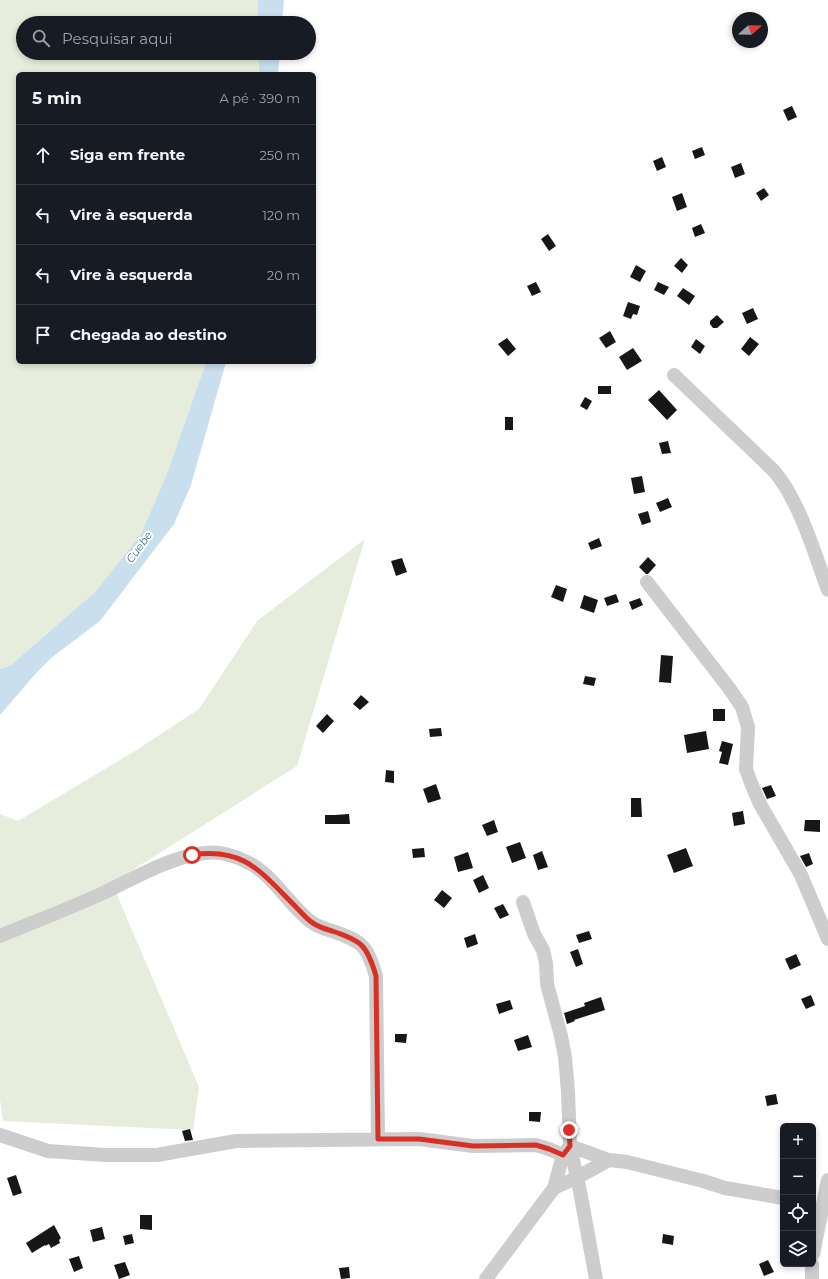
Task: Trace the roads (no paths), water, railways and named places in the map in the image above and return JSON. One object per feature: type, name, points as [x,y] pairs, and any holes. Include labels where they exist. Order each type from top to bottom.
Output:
[{"type":"street","points":[[674,375],[774,471],[783,482],[802,523],[828,590]]},
{"type":"street","points":[[647,582],[730,688],[742,707],[748,727],[746,769],[751,783],[760,804],[801,876],[828,939]]},
{"type":"street","points":[[0,936],[100,895],[154,868],[192,855],[207,852],[230,855],[250,863],[262,872],[311,922],[363,946],[371,958],[376,976],[378,1139]]},
{"type":"street","points":[[486,1279],[554,1188],[566,1151],[568,1092],[565,1057],[547,984],[545,957],[534,934],[523,902]]},
{"type":"street","points":[[0,1135],[48,1151],[105,1155],[157,1155],[236,1141],[419,1139],[473,1146],[536,1145],[549,1149],[627,1162],[725,1188],[780,1197]]},
{"type":"street","points":[[566,1151],[580,1191],[596,1279]]},
{"type":"street","points":[[554,1188],[609,1160]]},
{"type":"street","points":[[816,1236],[821,1205],[828,1180]]},
{"type":"street","points":[[812,1267],[812,1279]]},
{"type":"water","points":[[258,0],[284,0],[283,16],[258,16]]},
{"type":"water","points":[[259,60],[279,60],[278,72],[259,72]]},
{"type":"water","name":"Cuebe","points":[[205,364],[225,364],[191,485],[174,524],[100,621],[51,658],[0,715],[0,669],[11,665],[95,592],[141,534],[168,471]]}]
